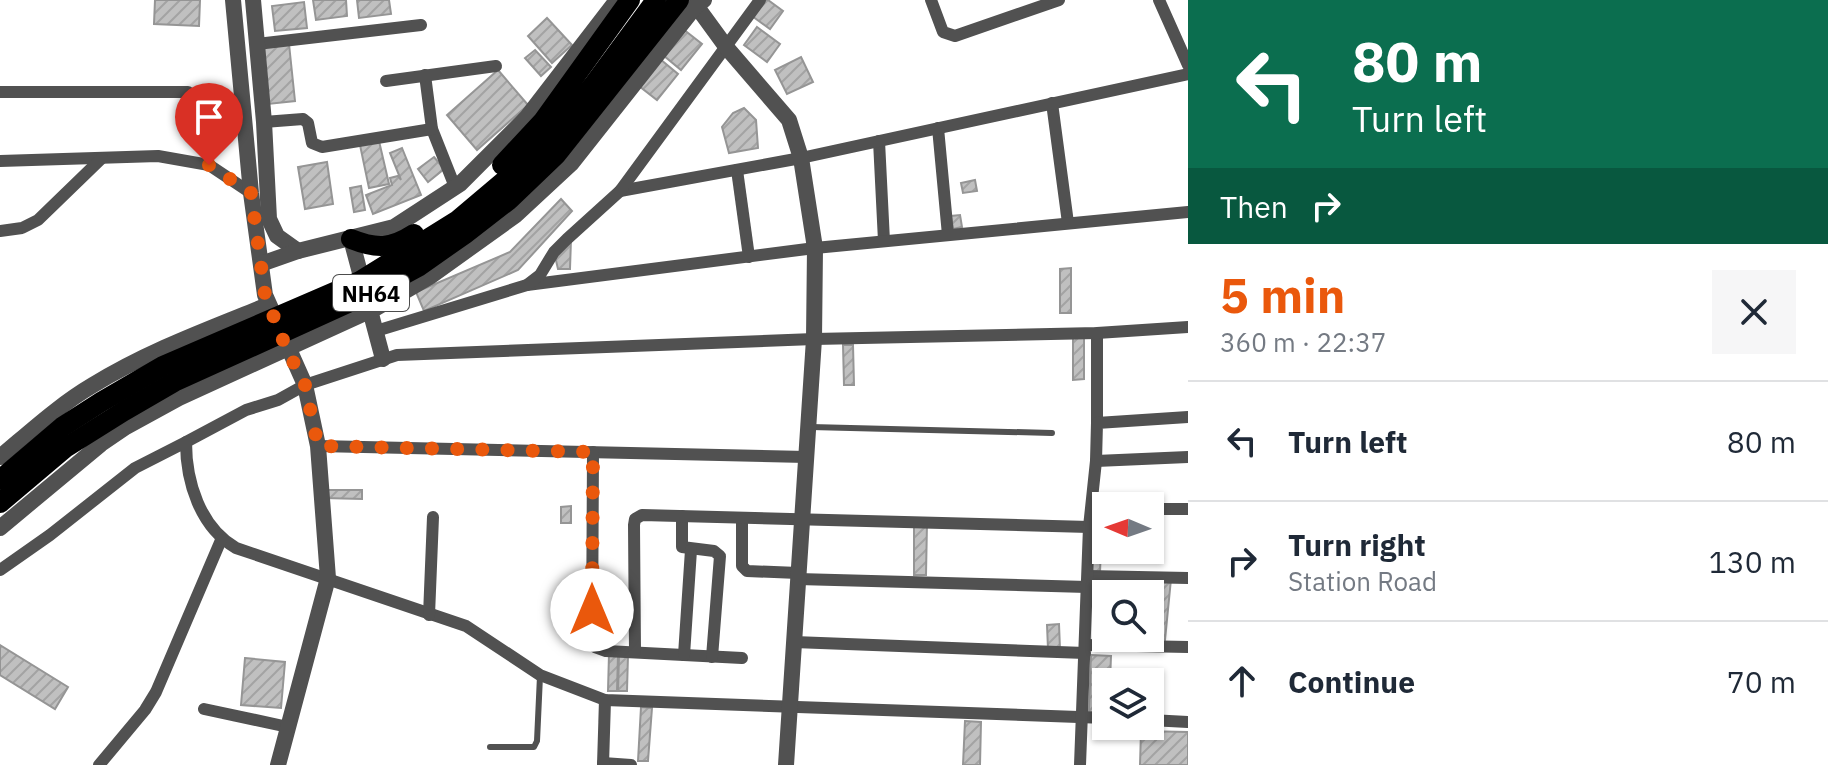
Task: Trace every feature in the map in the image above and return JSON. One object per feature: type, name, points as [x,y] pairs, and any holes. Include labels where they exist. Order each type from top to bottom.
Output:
[{"type":"highway","points":[[351,239],[381,248],[398,244],[480,185],[543,121],[630,0]]},
{"type":"highway","name":"NH64","points":[[0,480],[62,427],[163,366],[360,281],[458,220],[546,140],[594,84],[656,0]]},
{"type":"highway","name":"NH64","points":[[0,503],[65,448],[174,382],[368,294],[418,267],[465,234],[509,200],[556,155],[605,96],[692,2]]},
{"type":"street","points":[[233,0],[251,193],[261,264],[268,305],[305,385],[318,446],[328,578],[278,765]]},
{"type":"street","points":[[253,0],[269,219],[277,236],[298,251]]},
{"type":"street","points":[[261,264],[298,251],[394,227],[455,187],[527,117],[617,0]]},
{"type":"street","points":[[527,285],[540,275],[554,252],[620,191],[760,0]]},
{"type":"street","points":[[931,0],[943,32],[955,36],[1059,0]]},
{"type":"street","points":[[1159,0],[1188,65]]},
{"type":"street","points":[[0,528],[110,437],[179,398],[370,311],[431,276],[516,215],[571,164],[692,2],[789,120],[801,158],[815,248],[814,339],[786,765]]},
{"type":"street","points":[[257,44],[421,25]]},
{"type":"street","points":[[386,81],[496,66]]},
{"type":"street","points":[[620,191],[801,158],[1188,74]]},
{"type":"street","points":[[425,75],[432,129],[455,187]]},
{"type":"street","points":[[0,92],[188,92]]},
{"type":"street","points":[[1052,103],[1068,223]]},
{"type":"street","points":[[264,122],[303,119],[308,123],[312,143],[322,147],[432,129]]},
{"type":"street","points":[[938,128],[948,235]]},
{"type":"street","points":[[879,141],[884,241]]},
{"type":"street","points":[[0,161],[158,156],[209,165],[251,193]]},
{"type":"street","points":[[0,231],[22,228],[38,220],[102,158]]},
{"type":"street","points":[[737,170],[749,257]]},
{"type":"street","points":[[376,331],[527,285],[815,248],[1188,212]]},
{"type":"street","points":[[351,239],[383,359]]},
{"type":"street","points":[[0,457],[55,411],[114,374],[154,352],[268,305]]},
{"type":"street","points":[[0,570],[135,468],[246,410],[278,400],[305,385],[397,355],[814,339],[1097,333],[1188,327]]},
{"type":"street","points":[[1080,765],[1089,527],[1096,461],[1097,333]]},
{"type":"street","points":[[114,374],[129,382],[134,389],[134,423]]},
{"type":"street","points":[[78,395],[79,411],[85,422],[96,432],[110,437]]},
{"type":"street","points":[[1097,423],[1188,417]]},
{"type":"street","points":[[186,442],[186,462],[200,510],[221,540],[236,548],[466,626],[540,675],[605,700],[1092,717]]},
{"type":"street","points":[[318,446],[806,457]]},
{"type":"street","points":[[593,452],[592,642],[595,647],[606,651],[742,658]]},
{"type":"street","points":[[1096,461],[1188,457]]},
{"type":"street","points":[[1164,509],[1188,509]]},
{"type":"street","points":[[635,652],[635,519],[642,515],[1089,527]]},
{"type":"street","points":[[682,516],[680,544],[684,549],[714,551],[720,556],[712,657]]},
{"type":"street","points":[[429,615],[433,517]]},
{"type":"street","points":[[742,519],[742,566],[747,571],[798,576],[1087,581],[1188,578]]},
{"type":"street","points":[[99,765],[145,710],[156,692],[221,540]]},
{"type":"street","points":[[684,655],[691,550]]},
{"type":"street","points":[[794,642],[1085,649],[1188,647]]},
{"type":"street","points":[[605,700],[603,764],[631,765]]},
{"type":"street","points":[[204,709],[288,727]]},
{"type":"street","points":[[1164,721],[1188,722]]},
{"type":"lane","points":[[807,427],[1052,433]]},
{"type":"lane","points":[[490,747],[534,747],[537,741],[540,675]]},
{"type":"building","points":[[155,0],[200,0],[199,26],[154,24]]},
{"type":"building","points":[[313,0],[346,0],[347,16],[316,20]]},
{"type":"building","points":[[357,0],[389,0],[391,14],[359,18]]},
{"type":"building","points":[[763,0],[768,0],[783,11],[770,29],[752,16]]},
{"type":"building","points":[[304,2],[307,28],[275,31],[272,6]]},
{"type":"building","points":[[547,18],[572,45],[552,63],[528,36]]},
{"type":"building","points":[[757,27],[780,44],[767,62],[744,45]]},
{"type":"building","points":[[683,29],[702,44],[681,70],[663,55]]},
{"type":"building","points":[[289,44],[295,101],[268,104],[262,47]]},
{"type":"building","points":[[535,50],[551,67],[541,76],[525,58]]},
{"type":"building","points":[[801,57],[813,82],[787,94],[775,70]]},
{"type":"building","points":[[660,59],[678,74],[657,100],[639,86]]},
{"type":"building","points":[[498,70],[528,105],[477,150],[447,115]]},
{"type":"building","points":[[744,108],[756,120],[758,148],[729,153],[722,127],[733,113]]},
{"type":"building","points":[[379,141],[389,184],[369,188],[360,145]]},
{"type":"building","points":[[402,148],[421,195],[373,214],[366,195],[392,185],[390,178],[398,176],[401,180],[390,153]]},
{"type":"building","points":[[434,157],[444,169],[428,182],[418,169]]},
{"type":"building","points":[[327,162],[333,204],[305,209],[298,167]]},
{"type":"building","points":[[975,180],[977,191],[963,193],[961,183]]},
{"type":"building","points":[[361,186],[365,210],[354,212],[350,188]]},
{"type":"building","points":[[561,199],[572,211],[518,270],[424,311],[416,292],[510,252]]},
{"type":"building","points":[[960,215],[962,227],[953,229],[951,216]]},
{"type":"building","points":[[571,239],[570,269],[558,269],[555,256]]},
{"type":"building","points":[[1071,268],[1071,313],[1060,313],[1060,269]]},
{"type":"building","points":[[1073,335],[1084,335],[1084,379],[1073,380]]},
{"type":"building","points":[[843,345],[853,345],[854,385],[844,385]]},
{"type":"building","points":[[324,490],[362,490],[362,499],[324,498]]},
{"type":"building","points":[[571,506],[571,523],[561,523],[561,507]]},
{"type":"building","points":[[914,523],[927,523],[926,575],[914,575]]},
{"type":"building","points":[[1092,564],[1100,564],[1100,573],[1092,573]]},
{"type":"building","points":[[1171,579],[1165,640],[1164,580],[1140,580]]},
{"type":"building","points":[[1059,624],[1060,649],[1048,649],[1047,625]]},
{"type":"building","points":[[0,645],[68,687],[55,709],[0,675]]},
{"type":"building","points":[[609,654],[618,655],[617,691],[608,691]]},
{"type":"building","points":[[619,655],[628,655],[627,691],[618,691]]},
{"type":"building","points":[[1091,655],[1111,656],[1111,668],[1092,668],[1092,712],[1089,712]]},
{"type":"building","points":[[245,658],[285,662],[281,708],[241,705]]},
{"type":"building","points":[[641,707],[652,708],[648,761],[638,761]]},
{"type":"building","points":[[965,721],[981,722],[980,765],[963,765]]},
{"type":"building","points":[[1164,731],[1188,732],[1188,765],[1140,765],[1141,740],[1164,740]]},
{"type":"route","points":[[209,165],[251,193],[265,295],[305,385],[318,446],[593,452],[592,610]]}]
